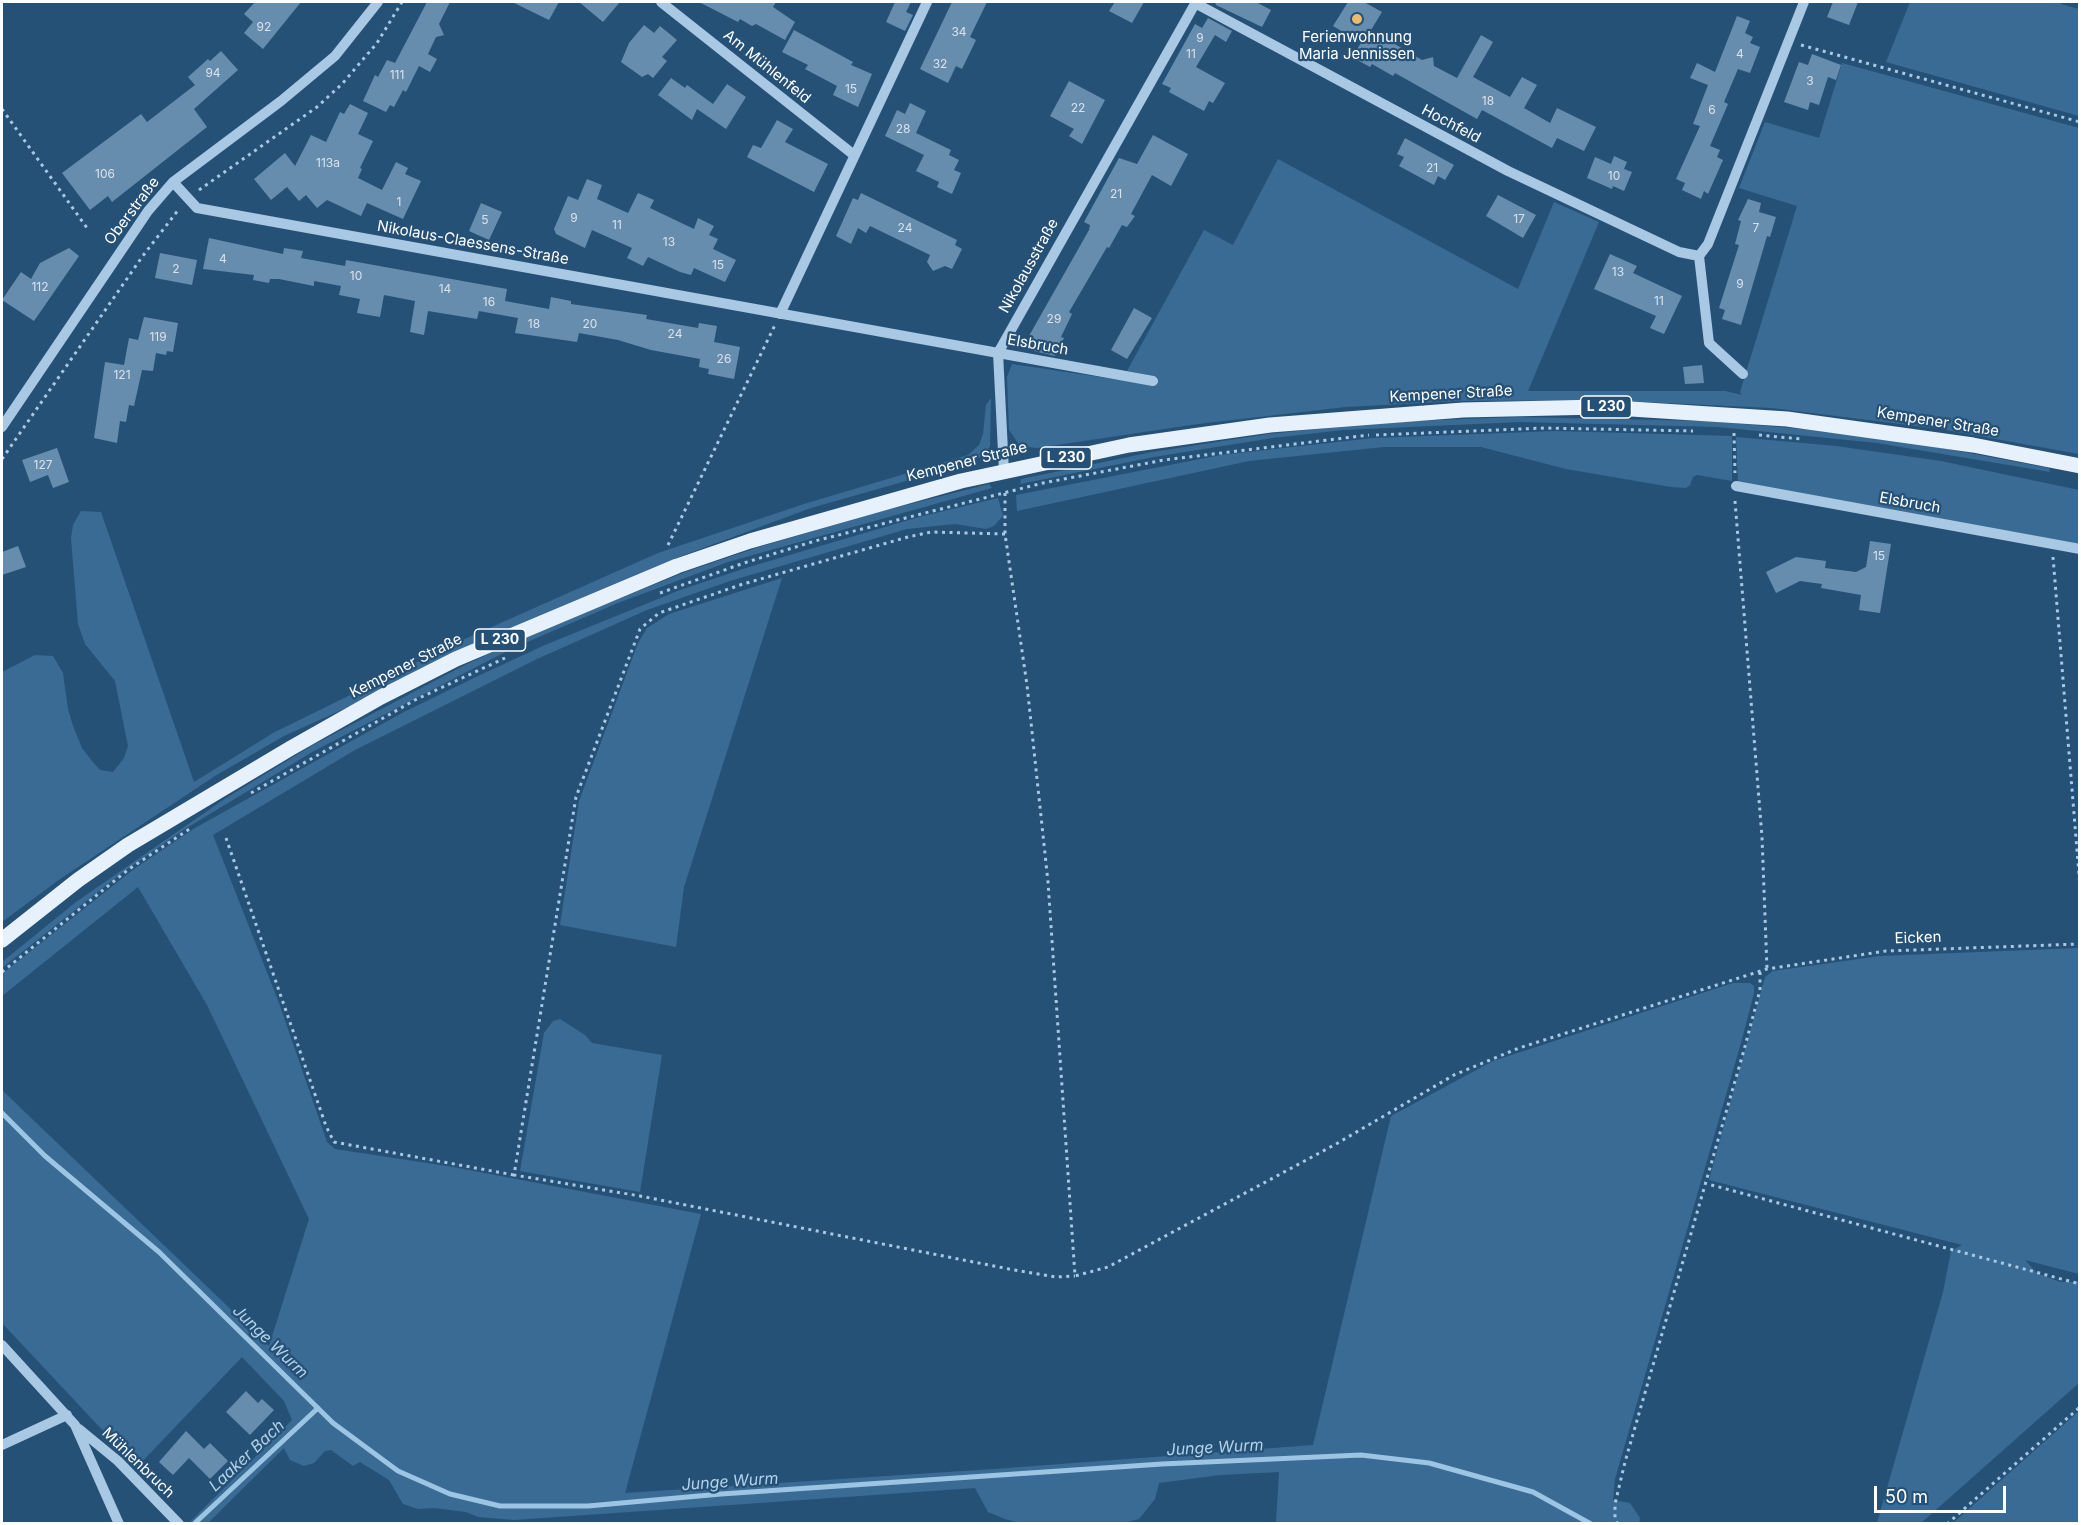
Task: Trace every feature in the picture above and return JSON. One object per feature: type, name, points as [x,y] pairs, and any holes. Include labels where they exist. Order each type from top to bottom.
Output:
[{"type":"main road","name":"Kempener Straße","points":[[2,940],[78,880],[128,845],[301,742],[381,697],[456,659],[543,620],[677,566],[740,544],[884,501],[1004,471],[1129,445],[1270,425],[1463,410],[1600,407],[1787,419],[1973,445],[2079,466]]},
{"type":"street","name":"Oberstraße","points":[[2,427],[148,211],[173,182],[281,101],[335,56],[378,2]]},
{"type":"street","name":"Am Mühlenfeld","points":[[661,2],[854,155]]},
{"type":"street","points":[[927,2],[780,314],[998,353]]},
{"type":"street","name":"Hochfeld","points":[[1195,2],[1508,171],[1679,252],[1699,256]]},
{"type":"street","name":"Nikolausstraße","points":[[998,353],[1195,2]]},
{"type":"street","points":[[1743,374],[1709,343],[1699,256],[1708,244],[1804,2]]},
{"type":"street","name":"Nikolaus-Claessens-Straße","points":[[173,182],[196,208],[780,314]]},
{"type":"street","name":"Elsbruch","points":[[1004,471],[998,353],[1153,381]]},
{"type":"street","name":"Elsbruch","points":[[1736,486],[2079,549]]},
{"type":"street","points":[[2,1345],[75,1425],[119,1524]]},
{"type":"street","points":[[2,1445],[67,1415]]},
{"type":"street","name":"Mühlenbruch","points":[[75,1425],[118,1461],[179,1524]]},
{"type":"path","points":[[1788,41],[2079,122]]},
{"type":"path","points":[[2,109],[87,228]]},
{"type":"path","points":[[668,545],[780,314]]},
{"type":"path","points":[[652,596],[744,563],[815,542],[1005,493],[1164,460],[1370,435],[1544,428],[1701,431]]},
{"type":"path","points":[[1723,432],[1746,434]]},
{"type":"path","points":[[1734,433],[1735,506],[1762,837],[1767,969]]},
{"type":"path","points":[[1757,435],[1810,440]]},
{"type":"path","points":[[1004,471],[1005,534],[1027,685],[1048,882],[1075,1276]]},
{"type":"path","points":[[514,1174],[576,797],[640,629],[659,613],[742,584],[908,537],[931,532],[1005,534]]},
{"type":"path","points":[[2054,545],[2079,887]]},
{"type":"path","points":[[246,795],[415,700],[515,653]]},
{"type":"path","points":[[2,972],[129,869],[195,826]]},
{"type":"path","name":"Eicken","points":[[226,838],[326,1126],[334,1142],[640,1196],[1056,1277],[1075,1276],[1108,1267],[1181,1229],[1478,1063],[1767,969],[1886,951],[2079,944]]},
{"type":"path","points":[[1618,1524],[1615,1519],[1616,1504],[1625,1462],[1749,1030],[1760,990],[1760,972]]},
{"type":"path","points":[[1704,1183],[2079,1284]]},
{"type":"path","points":[[1947,1524],[2079,1409]]},
{"type":"shaded area","points":[[1910,2],[2061,2],[2061,4],[2079,9],[2079,116],[1886,62]]},
{"type":"shaded area","points":[[1842,63],[2079,128],[2079,454],[1940,429],[1772,408],[1600,400],[1460,401],[1346,407],[1198,424],[1037,448],[1020,446],[1009,430],[1007,377],[1012,364],[1154,385],[1157,377],[1127,371],[1204,230],[1233,245],[1278,159],[1518,289],[1554,202],[1599,222],[1528,391],[1725,391],[1742,395],[1740,392],[1797,206],[1739,188],[1765,122],[1819,138]]},
{"type":"shaded area","points":[[991,398],[990,446],[987,452],[973,462],[811,508],[676,558],[519,624],[443,659],[366,699],[284,736],[215,776],[60,879],[2,922],[2,672],[35,655],[53,656],[63,673],[73,726],[82,748],[92,761],[100,770],[113,772],[124,758],[128,746],[115,681],[85,644],[78,624],[71,538],[73,525],[81,511],[101,512],[194,782],[273,733],[458,642],[658,553],[804,504],[968,455],[979,445],[983,434],[986,405]]},
{"type":"shaded area","points":[[1517,417],[1706,421],[1804,429],[1921,444],[2049,468],[2050,472],[1877,443],[1718,427],[1521,422],[1343,430],[1273,438],[1154,457],[1020,484],[1021,479],[1152,452],[1268,434],[1385,422]]},
{"type":"shaded area","points":[[1556,431],[1732,436],[1732,481],[1697,475],[1686,488],[1671,487],[1566,469],[1481,447],[1384,447],[1249,461],[1017,511],[1016,495],[1221,455],[1373,438]]},
{"type":"shaded area","points":[[1736,437],[1836,446],[1941,461],[2079,490],[2079,544],[1738,482]]},
{"type":"shaded area","points":[[989,484],[992,488],[728,562],[618,603],[511,649],[314,751],[185,829],[123,872],[2,968],[2,962],[76,902],[226,798],[313,745],[461,667],[533,633],[688,571],[759,547],[875,513]]},
{"type":"shaded area","points":[[998,498],[1003,516],[994,526],[986,529],[955,524],[907,529],[730,581],[647,610],[537,659],[355,750],[213,835],[279,1003],[327,1142],[335,1149],[453,1167],[701,1214],[625,1493],[1313,1445],[1391,1116],[1493,1061],[1733,983],[1750,983],[1754,986],[1754,993],[1741,1043],[1615,1479],[1613,1500],[1630,1503],[1640,1518],[1639,1523],[1276,1523],[1279,1472],[1220,1475],[1159,1483],[1155,1499],[1139,1519],[1123,1523],[1023,1524],[988,1512],[975,1488],[514,1520],[478,1517],[466,1512],[434,1508],[418,1509],[403,1504],[389,1480],[360,1462],[353,1466],[331,1450],[325,1451],[314,1463],[304,1466],[290,1460],[284,1448],[208,1523],[189,1523],[292,1420],[284,1401],[242,1357],[137,1467],[2,1323],[2,1090],[269,1346],[309,1219],[207,1005],[138,887],[2,996],[2,974],[134,869],[195,828],[402,713],[480,675],[545,645],[680,590],[749,567],[919,517]]},
{"type":"shaded area","points":[[782,578],[684,887],[676,947],[560,925],[579,801],[638,643],[647,628],[669,614]]},
{"type":"shaded area","points":[[2079,948],[2079,1274],[2025,1260],[2037,1273],[2060,1282],[2079,1282],[2079,1383],[1921,1523],[1877,1523],[1943,1292],[1951,1251],[1962,1245],[1709,1180],[1765,977],[1773,971],[1880,956]]},
{"type":"shaded area","points":[[560,1019],[585,1035],[592,1043],[662,1055],[640,1192],[520,1171],[544,1033],[553,1021]]},
{"type":"shaded area","points":[[2078,1412],[2079,1523],[1953,1523]]},
{"type":"building","points":[[255,2],[301,2],[263,49],[244,33],[253,22],[244,14]]},
{"type":"building","points":[[427,2],[450,2],[439,24],[444,35],[436,37],[428,54],[437,59],[430,72],[419,66],[406,92],[403,90],[394,107],[390,105],[386,112],[363,101],[375,75],[378,77],[387,60],[395,63]]},
{"type":"building","points":[[512,2],[559,2],[549,20]]},
{"type":"building","points":[[579,2],[620,2],[603,22]]},
{"type":"building","points":[[699,2],[776,2],[773,7],[795,22],[785,40],[756,24],[752,26],[740,19],[738,22]]},
{"type":"building","points":[[895,2],[911,2],[906,12],[913,15],[905,31],[886,22]]},
{"type":"building","points":[[952,2],[987,2],[970,37],[976,40],[962,69],[956,66],[948,83],[920,69]]},
{"type":"building","points":[[1115,2],[1144,2],[1132,23],[1109,11]]},
{"type":"building","points":[[1215,2],[1256,2],[1271,10],[1262,27],[1216,5]]},
{"type":"building","points":[[1348,2],[1364,2],[1382,12],[1371,30],[1422,60],[1433,57],[1434,66],[1457,78],[1481,35],[1493,42],[1473,77],[1510,97],[1522,77],[1537,85],[1524,108],[1550,123],[1557,108],[1596,127],[1584,151],[1557,138],[1552,148],[1482,110],[1477,119],[1395,73],[1393,76],[1372,64],[1370,67],[1352,57],[1361,43],[1333,26]]},
{"type":"building","points":[[1833,2],[1858,2],[1849,25],[1827,17]]},
{"type":"building","points":[[1737,16],[1750,21],[1745,33],[1753,37],[1750,43],[1760,47],[1750,73],[1738,69],[1724,102],[1728,104],[1710,146],[1720,150],[1717,157],[1723,160],[1708,194],[1704,191],[1701,199],[1682,190],[1685,183],[1676,179],[1700,126],[1693,124],[1708,85],[1690,78],[1697,63],[1715,72]]},
{"type":"building","points":[[1208,18],[1232,31],[1226,42],[1215,35],[1196,67],[1225,83],[1213,103],[1209,101],[1204,111],[1169,92],[1171,88],[1162,84],[1195,24],[1202,28]]},
{"type":"building","points":[[644,25],[654,33],[660,26],[677,40],[662,57],[667,61],[653,78],[648,74],[642,77],[621,62],[629,43]]},
{"type":"building","points":[[794,30],[853,62],[851,65],[872,74],[858,107],[833,95],[837,86],[805,69],[808,65],[782,52]]},
{"type":"building","points":[[221,51],[238,70],[194,109],[207,127],[112,202],[108,196],[90,210],[62,173],[141,114],[147,122],[195,85],[188,77]]},
{"type":"building","points":[[1812,54],[1841,65],[1836,80],[1828,77],[1819,105],[1810,102],[1808,110],[1784,102],[1799,62],[1808,65]]},
{"type":"building","points":[[671,78],[685,88],[687,85],[713,104],[727,84],[746,97],[726,129],[697,109],[692,120],[658,95]]},
{"type":"building","points":[[1069,81],[1105,100],[1082,144],[1069,136],[1074,129],[1050,116]]},
{"type":"building","points":[[910,103],[926,111],[916,133],[951,150],[949,155],[959,160],[954,170],[961,173],[952,194],[937,187],[939,182],[916,171],[924,155],[885,136],[897,110],[905,114]]},
{"type":"building","points":[[350,104],[368,113],[358,134],[373,141],[360,168],[362,169],[358,178],[382,190],[396,162],[408,168],[405,174],[421,181],[403,219],[367,203],[361,216],[327,200],[317,208],[306,195],[299,201],[287,187],[271,200],[254,179],[285,153],[295,166],[311,135],[326,142],[340,112],[344,114]]},
{"type":"building","points":[[777,120],[793,129],[785,142],[828,164],[814,192],[747,157],[753,145],[761,148]]},
{"type":"building","points":[[1153,135],[1188,154],[1171,186],[1152,175],[1131,214],[1135,216],[1127,227],[1122,225],[1069,312],[1072,314],[1055,356],[1034,351],[1025,343],[1089,230],[1090,225],[1084,222],[1119,158],[1137,164]]},
{"type":"building","points":[[1405,138],[1454,165],[1445,180],[1438,176],[1434,185],[1399,166],[1404,157],[1397,154]]},
{"type":"building","points":[[1614,156],[1627,162],[1624,169],[1632,172],[1624,191],[1613,186],[1612,189],[1587,178],[1595,157],[1611,164]]},
{"type":"building","points":[[587,179],[602,185],[597,199],[628,213],[638,193],[654,200],[650,208],[694,229],[698,218],[714,226],[709,235],[718,239],[713,249],[736,260],[725,282],[694,268],[691,275],[680,272],[648,257],[643,266],[627,258],[632,248],[592,230],[585,248],[556,234],[554,229],[568,196],[578,200]]},
{"type":"building","points":[[861,193],[957,240],[955,245],[962,249],[952,269],[945,266],[933,271],[927,262],[930,255],[870,226],[866,233],[858,228],[851,244],[836,236],[853,198],[858,200]]},
{"type":"building","points":[[1498,195],[1536,215],[1523,238],[1486,216]]},
{"type":"building","points":[[1748,199],[1761,203],[1759,212],[1776,217],[1770,237],[1767,236],[1741,325],[1722,319],[1725,310],[1719,308],[1739,245],[1735,244],[1741,221],[1738,220]]},
{"type":"building","points":[[481,203],[502,212],[489,240],[469,231]]},
{"type":"building","points":[[209,238],[283,254],[284,248],[303,251],[301,258],[345,266],[346,260],[507,289],[505,301],[549,309],[551,297],[571,301],[571,304],[647,315],[646,319],[698,328],[699,323],[717,326],[714,342],[740,347],[734,379],[708,374],[709,369],[699,367],[700,359],[651,350],[618,340],[579,333],[577,342],[515,333],[518,318],[479,311],[477,319],[428,311],[424,335],[410,332],[415,301],[384,295],[380,317],[357,313],[360,299],[339,295],[341,286],[314,281],[314,286],[279,279],[270,279],[269,283],[253,280],[254,275],[203,269]]},
{"type":"building","points":[[69,248],[79,256],[34,321],[2,300],[21,272],[31,279],[40,263]]},
{"type":"building","points":[[160,253],[197,260],[192,285],[155,278]]},
{"type":"building","points":[[1610,254],[1637,266],[1633,273],[1682,296],[1664,334],[1650,328],[1656,316],[1594,289]]},
{"type":"building","points":[[1134,308],[1152,318],[1127,359],[1111,350]]},
{"type":"building","points":[[144,317],[178,323],[173,352],[167,351],[166,355],[156,353],[153,371],[142,370],[134,406],[129,405],[126,422],[120,421],[117,443],[94,438],[105,362],[124,365],[129,338],[138,340]]},
{"type":"building","points":[[1702,365],[1704,383],[1685,384],[1683,367]]},
{"type":"building","points":[[57,448],[69,482],[53,488],[48,475],[30,482],[22,460]]},
{"type":"building","points":[[1870,541],[1891,544],[1880,613],[1859,610],[1861,595],[1821,588],[1822,584],[1800,581],[1776,593],[1766,572],[1796,557],[1826,561],[1825,568],[1856,572],[1866,567]]},
{"type":"building","points":[[18,546],[26,567],[2,575],[2,552]]},
{"type":"building","points":[[246,1391],[258,1403],[262,1399],[274,1410],[250,1435],[226,1412]]},
{"type":"building","points":[[186,1431],[204,1449],[210,1443],[228,1461],[210,1479],[189,1458],[173,1475],[159,1462]]},
{"type":"waterway","name":"Junge Wurm","points":[[2,1113],[45,1156],[159,1252],[333,1423],[398,1471],[450,1494],[500,1506],[588,1506],[721,1494],[1162,1464],[1361,1455],[1429,1463],[1533,1492],[1591,1524]]},
{"type":"waterway","name":"Laaker Bach","points":[[195,1523],[318,1408]]},
{"type":"place","name":"Ferienwohnung Maria Jennissen","points":[[1357,19]]}]
